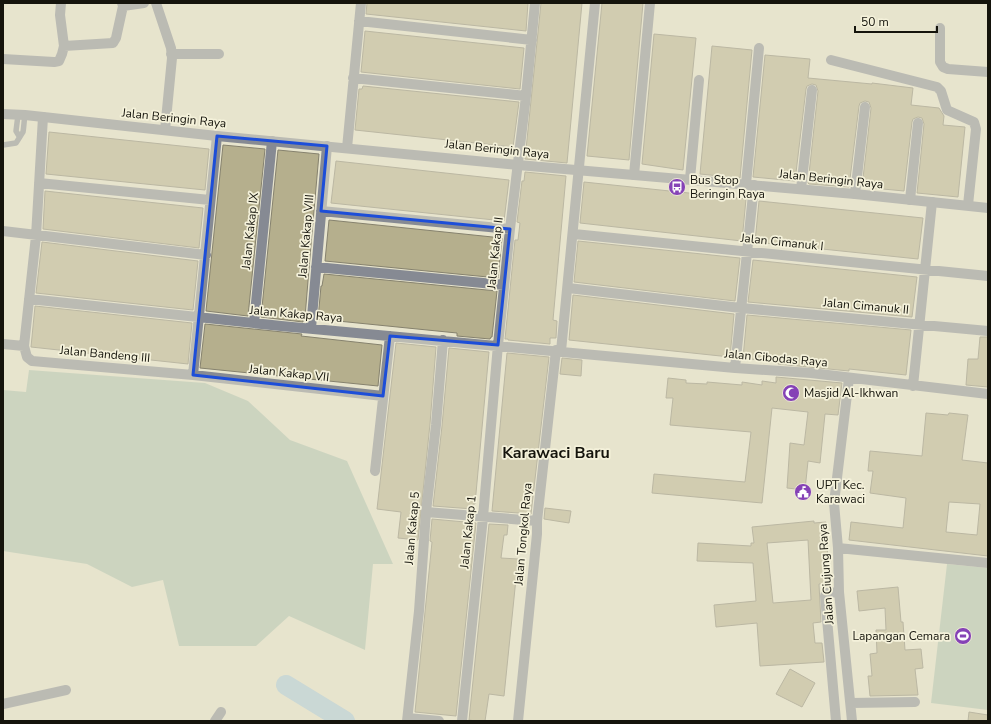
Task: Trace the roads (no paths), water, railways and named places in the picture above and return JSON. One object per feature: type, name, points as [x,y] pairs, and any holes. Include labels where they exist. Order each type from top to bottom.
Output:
[{"type":"street","points":[[3,59],[59,61],[64,46],[60,3]]},
{"type":"street","points":[[64,46],[113,43],[116,38],[123,4],[144,3]]},
{"type":"street","points":[[156,3],[171,48],[165,130]]},
{"type":"street","points":[[347,148],[361,3]]},
{"type":"street","name":"Jalan Kakap II","points":[[498,345],[535,3]]},
{"type":"street","name":"Jalan Tongkol Raya","points":[[518,721],[537,534],[537,521],[574,234],[595,3]]},
{"type":"street","points":[[634,174],[650,3]]},
{"type":"street","points":[[360,21],[532,40]]},
{"type":"street","points":[[940,28],[940,62],[943,67],[948,69],[988,72]]},
{"type":"street","points":[[735,368],[746,252],[759,48]]},
{"type":"street","points":[[171,54],[219,54]]},
{"type":"street","points":[[831,60],[937,87],[941,91],[946,110],[974,122],[976,129],[968,205]]},
{"type":"street","points":[[353,78],[526,96]]},
{"type":"street","points":[[690,179],[699,80]]},
{"type":"street","points":[[801,189],[812,90]]},
{"type":"street","points":[[855,194],[865,107]]},
{"type":"street","name":"Jalan Beringin Raya","points":[[3,114],[518,165],[750,184],[988,208]]},
{"type":"street","points":[[3,344],[24,346],[36,236],[44,117]]},
{"type":"street","points":[[910,200],[918,123]]},
{"type":"street","points":[[193,375],[217,136]]},
{"type":"street","name":"Jalan Kakap IX","points":[[254,323],[272,141]]},
{"type":"street","name":"Jalan Kakap VIII","points":[[311,328],[327,146]]},
{"type":"street","points":[[39,183],[210,200]]},
{"type":"street","points":[[913,386],[932,202]]},
{"type":"street","points":[[321,211],[510,229]]},
{"type":"street","points":[[3,231],[206,255]]},
{"type":"street","name":"Jalan Cimanuk I","points":[[574,234],[988,276]]},
{"type":"street","points":[[316,267],[504,285]]},
{"type":"street","name":"Jalan Cimanuk II","points":[[568,288],[741,308],[988,331]]},
{"type":"street","name":"Jalan Kakap Raya","points":[[28,299],[254,323],[559,351]]},
{"type":"street","points":[[375,471],[382,396],[390,336]]},
{"type":"street","name":"Jalan Kakap 5","points":[[408,720],[443,340]]},
{"type":"street","name":"Jalan Kakap 1","points":[[462,721],[483,517],[498,345]]},
{"type":"street","name":"Jalan Bandeng III","points":[[24,346],[27,357],[32,361],[193,375]]},
{"type":"street","name":"Jalan Cibodas Raya","points":[[559,351],[735,368],[811,373],[988,394]]},
{"type":"street","name":"Jalan Kakap VII","points":[[193,375],[382,396]]},
{"type":"street","name":"Jalan Ciujung Raya","points":[[849,378],[834,503],[838,548],[839,592],[852,721]]},
{"type":"street","points":[[426,512],[537,521]]},
{"type":"street","points":[[838,548],[988,563]]},
{"type":"street","points":[[836,721],[825,596],[826,593],[839,592]]},
{"type":"street","points":[[3,704],[66,690]]},
{"type":"street","points":[[851,703],[915,702]]},
{"type":"street","points":[[215,721],[221,712]]},
{"type":"street","points":[[408,720],[439,721]]},
{"type":"lane","points":[[3,145],[16,143],[22,132],[21,115]]},
{"type":"waterway","points":[[286,685],[345,721]]},
{"type":"place","name":"Bus Stop Beringin Raya","points":[[677,187]]},
{"type":"place","name":"Masjid Al-Ikhwan","points":[[791,393]]},
{"type":"place","name":"UPT Kec. Karawaci","points":[[803,492]]},
{"type":"place","name":"Lapangan Cemara","points":[[963,636]]},
{"type":"district","name":"Karawaci Baru","points":[[556,452]]}]
